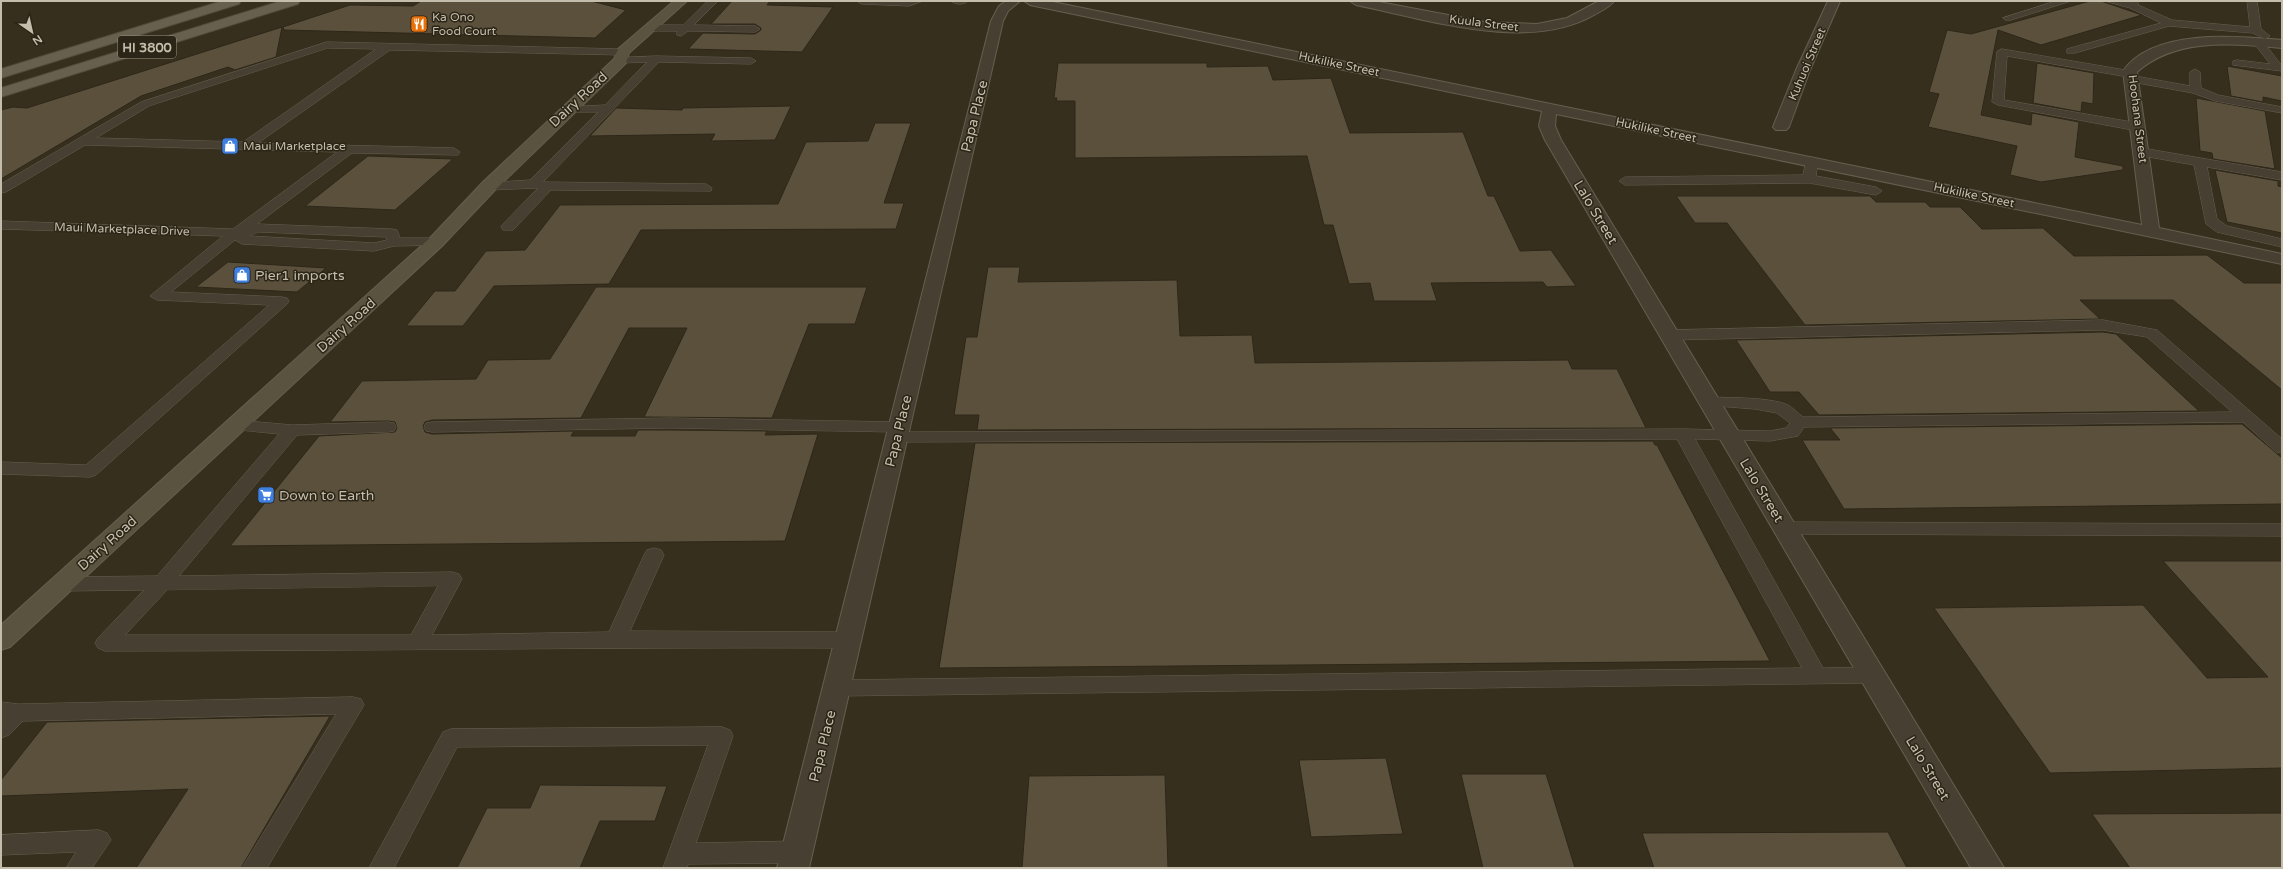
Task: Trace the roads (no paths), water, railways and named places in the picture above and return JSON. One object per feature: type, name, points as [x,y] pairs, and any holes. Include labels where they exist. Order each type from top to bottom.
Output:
[{"type":"main road","name":"HI 3800","points":[[1,74],[235,1]]},
{"type":"main road","name":"HI 3800","points":[[1,93],[294,1]]},
{"type":"main road","name":"Dairy Road","points":[[1,640],[436,242],[489,186],[567,109],[681,1]]},
{"type":"street","name":"Papa Place","points":[[795,860],[997,21],[1003,9],[1014,1]]},
{"type":"street","name":"Hukilike Street","points":[[1030,1],[2282,259]]},
{"type":"street","name":"Kuula Street","points":[[1356,1],[1460,21],[1516,28],[1558,25],[1575,20],[1608,1]]},
{"type":"street","name":"Kuhuoi Street","points":[[1781,127],[1803,70],[1834,1]]},
{"type":"street","name":"Hoohana Street","points":[[2151,231],[2142,152],[2130,71],[2137,63],[2152,53],[2172,47],[2257,36],[2278,44]]},
{"type":"street","name":"Lalo Street","points":[[1550,108],[1547,126],[1553,140],[1988,868]]},
{"type":"lane","points":[[675,39],[713,1]]},
{"type":"lane","points":[[862,1],[918,1]]},
{"type":"lane","points":[[956,1],[963,1]]},
{"type":"lane","points":[[2008,18],[2066,1]]},
{"type":"lane","points":[[2110,1],[2133,3],[2170,23],[2210,41]]},
{"type":"lane","points":[[2237,63],[2279,69],[2257,36],[2252,1]]},
{"type":"lane","points":[[2071,51],[2170,23],[2257,36]]},
{"type":"lane","points":[[651,28],[756,29]]},
{"type":"lane","points":[[1,189],[145,104],[327,45],[388,46],[622,56],[656,59],[751,61]]},
{"type":"lane","points":[[245,146],[388,46]]},
{"type":"lane","points":[[2138,127],[1998,102],[2002,52],[2196,90],[2215,98],[2282,110]]},
{"type":"lane","points":[[534,184],[656,59]]},
{"type":"lane","points":[[2195,72],[2196,90]]},
{"type":"lane","points":[[567,109],[608,108]]},
{"type":"lane","points":[[82,141],[454,152]]},
{"type":"lane","points":[[1,468],[90,471],[282,301],[157,296],[349,149]]},
{"type":"lane","points":[[2142,152],[2282,176]]},
{"type":"lane","points":[[1809,179],[1812,162]]},
{"type":"lane","points":[[2200,162],[2212,221],[2222,229],[2282,243]]},
{"type":"lane","points":[[1625,181],[1809,179],[1876,191]]},
{"type":"lane","points":[[489,186],[534,184],[548,186],[706,188]]},
{"type":"lane","points":[[508,227],[548,186]]},
{"type":"lane","name":"Maui Marketplace Drive","points":[[1,225],[239,233],[242,240],[374,247],[394,242],[436,242]]},
{"type":"lane","points":[[1670,335],[2103,325],[2152,334],[2282,448]]},
{"type":"lane","points":[[1710,402],[1755,404],[1782,409],[1799,422],[2248,418]]},
{"type":"lane","points":[[432,426],[670,423],[898,432],[1729,434],[1770,436],[1792,432],[1799,422]]},
{"type":"lane","points":[[236,425],[292,430],[388,427]]},
{"type":"lane","points":[[292,430],[163,582],[105,643],[417,643],[616,639],[849,640]]},
{"type":"lane","points":[[1683,434],[1817,676]]},
{"type":"lane","points":[[1785,528],[2282,530]]},
{"type":"lane","points":[[616,639],[654,555]]},
{"type":"lane","points":[[62,584],[452,579],[417,643]]},
{"type":"lane","points":[[836,688],[1873,675]]},
{"type":"lane","points":[[1,729],[9,712],[353,705],[254,868]]},
{"type":"lane","points":[[381,868],[451,738],[722,736],[677,861],[795,860]]},
{"type":"lane","points":[[1,845],[99,840],[78,868]]},
{"type":"place","name":"Ka Ono Food Court","points":[[419,24]]},
{"type":"place","name":"Maui Marketplace","points":[[230,146]]},
{"type":"place","name":"Pier1 imports","points":[[242,275]]},
{"type":"place","name":"Down to Earth","points":[[266,495]]}]
